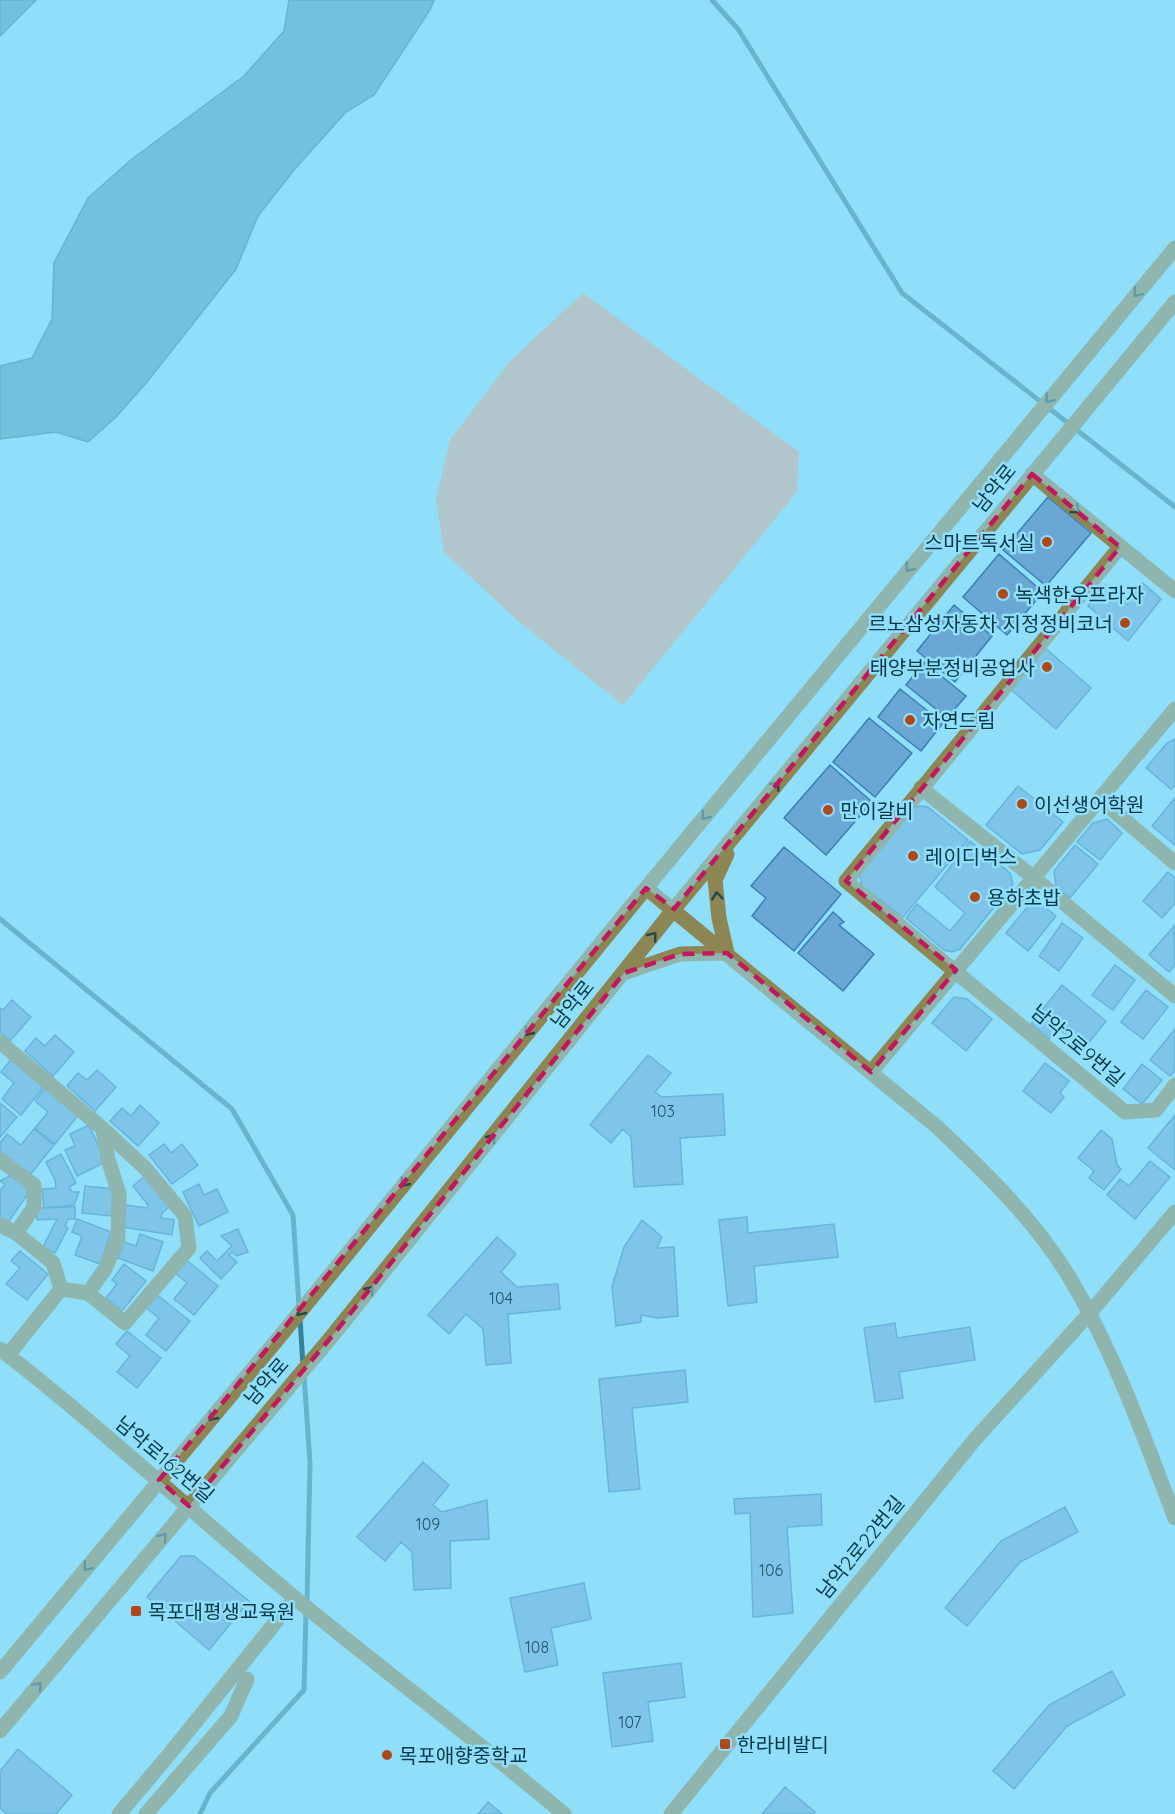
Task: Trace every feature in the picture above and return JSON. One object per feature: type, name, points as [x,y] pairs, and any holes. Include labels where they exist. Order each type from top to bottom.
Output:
[{"type":"street","name":"남악로","points":[[0,1672],[277,1340],[646,888],[1175,248]]},
{"type":"street","name":"남악로","points":[[0,1731],[333,1335],[674,909],[1175,302]]},
{"type":"street","points":[[1037,468],[1120,546],[1175,591]]},
{"type":"street","name":"남악2로9번길","points":[[1120,546],[846,881],[1125,1112],[1156,1110],[1175,1085]]},
{"type":"street","points":[[871,1072],[1100,799],[1172,718]]},
{"type":"street","points":[[921,788],[1034,878],[1175,996]]},
{"type":"street","points":[[1100,799],[1175,863]]},
{"type":"street","points":[[728,953],[719,918],[716,880],[735,836]]},
{"type":"street","points":[[646,888],[728,953],[944,1133],[1015,1206],[1060,1263],[1089,1314],[1138,1424],[1175,1518]]},
{"type":"street","points":[[624,973],[680,954],[728,953]]},
{"type":"street","points":[[0,1042],[103,1129],[145,1168],[185,1216],[189,1248],[125,1323],[88,1293],[61,1289]]},
{"type":"street","points":[[88,1293],[105,1269],[118,1238],[119,1194],[108,1158],[103,1129]]},
{"type":"street","points":[[0,1160],[34,1185],[34,1207],[16,1233]]},
{"type":"street","name":"남악2로22번길","points":[[671,1814],[976,1438],[1089,1314],[1175,1212]]},
{"type":"street","points":[[0,1225],[16,1233],[53,1263],[61,1289]]},
{"type":"street","points":[[4,1352],[61,1289]]},
{"type":"street","name":"남악로162번길","points":[[4,1352],[159,1480],[298,1600],[564,1814]]},
{"type":"street","points":[[119,1814],[298,1600]]},
{"type":"street","points":[[146,1814],[231,1716],[247,1679]]},
{"type":"highlighted area","points":[[1032,474],[1120,547],[846,881],[956,970],[871,1072],[727,953],[680,954],[624,973],[333,1335],[189,1506],[159,1480],[646,888],[674,909]]},
{"type":"shaded area","points":[[583,293],[799,452],[797,492],[623,705],[518,621],[444,552],[436,499],[450,440],[509,362]]},
{"type":"water","points":[[0,0],[36,0],[0,36]]},
{"type":"water","points":[[289,0],[434,0],[430,10],[374,95],[346,112],[294,170],[258,216],[236,269],[147,382],[116,417],[88,442],[56,432],[0,439],[0,366],[32,358],[52,319],[54,263],[88,198],[132,159],[244,76],[284,31]]},
{"type":"building","name":"스마트독서실","points":[[1048,497],[1091,533],[1046,586],[1003,550]]},
{"type":"building","name":"녹색한우프라자","points":[[999,554],[1043,592],[1007,635],[963,597]]},
{"type":"building","name":"르노삼성자동차 지정정비코너","points":[[1143,583],[1161,599],[1128,641],[1088,606],[1105,585],[1127,604]]},
{"type":"building","points":[[954,605],[992,636],[955,682],[917,651]]},
{"type":"building","name":"태양부분정비공업사","points":[[1044,647],[1091,688],[1056,729],[1009,688]]},
{"type":"building","points":[[924,662],[966,696],[947,718],[906,685]]},
{"type":"building","name":"자연드림","points":[[900,689],[943,723],[921,751],[878,717]]},
{"type":"building","points":[[869,718],[912,753],[875,797],[833,762]]},
{"type":"building","points":[[1175,739],[1175,785],[1171,789],[1146,768],[1167,743]]},
{"type":"building","name":"만이갈비","points":[[830,765],[872,802],[826,855],[784,818]]},
{"type":"building","name":"이선생어학원","points":[[1018,786],[1063,822],[1040,850],[1022,854],[986,825]]},
{"type":"building","points":[[1175,798],[1175,845],[1152,826]]},
{"type":"building","name":"레이디벅스","points":[[928,807],[968,840],[903,917],[862,886],[859,871],[911,808]]},
{"type":"building","points":[[1107,819],[1122,833],[1100,860],[1077,842],[1093,823]]},
{"type":"building","name":"용하초밥","points":[[970,841],[1010,873],[1013,884],[960,949],[952,952],[944,950],[906,918],[917,904],[950,931],[965,913],[935,887]]},
{"type":"building","points":[[1075,845],[1098,864],[1070,898],[1056,886],[1054,871]]},
{"type":"building","points":[[784,847],[841,894],[794,951],[752,916],[766,898],[751,886]]},
{"type":"building","points":[[1168,872],[1175,878],[1175,903],[1162,918],[1143,901]]},
{"type":"building","points":[[1040,903],[1056,916],[1028,951],[1006,933],[1029,905]]},
{"type":"building","points":[[833,912],[844,922],[839,925],[874,954],[843,991],[798,953]]},
{"type":"building","points":[[1062,923],[1083,938],[1059,971],[1039,956]]},
{"type":"building","points":[[1174,926],[1175,965],[1169,972],[1149,955]]},
{"type":"building","points":[[1115,965],[1135,980],[1113,1010],[1092,995]]},
{"type":"building","points":[[1062,985],[1106,1021],[1084,1049],[1058,1028],[1049,1039],[1031,1024]]},
{"type":"building","points":[[1146,990],[1168,1007],[1143,1039],[1121,1022]]},
{"type":"building","points":[[954,997],[967,999],[992,1019],[966,1051],[932,1023]]},
{"type":"building","points":[[12,1000],[31,1017],[10,1041],[0,1032],[0,1008],[3,1010]]},
{"type":"building","points":[[1175,1029],[1175,1070],[1170,1076],[1150,1060]]},
{"type":"building","points":[[55,1035],[74,1052],[53,1076],[25,1051],[36,1038],[45,1046]]},
{"type":"building","points":[[648,1055],[671,1073],[655,1092],[662,1097],[723,1094],[725,1135],[680,1138],[683,1184],[634,1187],[631,1137],[623,1129],[611,1143],[590,1125]]},
{"type":"building","points":[[12,1058],[45,1085],[21,1115],[2,1099],[14,1083],[1,1072]]},
{"type":"building","points":[[1045,1063],[1069,1081],[1060,1093],[1064,1097],[1051,1113],[1023,1091]]},
{"type":"building","points":[[1142,1064],[1162,1080],[1142,1104],[1123,1089]]},
{"type":"building","points":[[97,1070],[116,1087],[95,1111],[67,1086],[78,1073],[87,1080]]},
{"type":"building","points":[[46,1087],[79,1114],[55,1144],[35,1128],[48,1112],[35,1101]]},
{"type":"building","points":[[0,1103],[17,1117],[0,1137]]},
{"type":"building","points":[[140,1105],[159,1123],[138,1146],[110,1121],[122,1108],[131,1116]]},
{"type":"building","points":[[1175,1115],[1175,1170],[1148,1148]]},
{"type":"building","points":[[89,1125],[106,1162],[77,1176],[65,1150],[75,1146],[70,1134]]},
{"type":"building","points":[[34,1129],[54,1145],[30,1175],[0,1151],[0,1143],[7,1134],[21,1145]]},
{"type":"building","points":[[1101,1130],[1112,1139],[1117,1165],[1121,1169],[1104,1190],[1089,1178],[1094,1171],[1078,1158]]},
{"type":"building","points":[[164,1144],[171,1153],[182,1144],[198,1165],[172,1184],[149,1155]]},
{"type":"building","points":[[61,1154],[76,1183],[69,1187],[72,1192],[79,1192],[74,1205],[44,1208],[42,1189],[56,1188],[55,1180],[46,1162]]},
{"type":"building","points":[[1150,1161],[1170,1177],[1135,1219],[1107,1195],[1120,1179],[1129,1186]]},
{"type":"building","points":[[12,1175],[32,1188],[7,1224],[0,1219],[0,1191],[5,1184],[0,1181]]},
{"type":"building","points":[[145,1176],[169,1207],[162,1213],[161,1218],[174,1220],[172,1235],[122,1227],[126,1205],[147,1208],[148,1205],[133,1186]]},
{"type":"building","points":[[199,1184],[204,1195],[217,1189],[228,1212],[199,1226],[183,1192]]},
{"type":"building","points":[[85,1186],[115,1189],[112,1216],[82,1213]]},
{"type":"building","points":[[75,1207],[75,1219],[68,1219],[65,1226],[68,1228],[55,1253],[43,1247],[57,1219],[37,1220],[36,1208]]},
{"type":"building","points":[[747,1217],[748,1233],[834,1224],[838,1257],[754,1266],[757,1302],[728,1306],[719,1220]]},
{"type":"building","points":[[77,1219],[111,1232],[100,1264],[75,1255],[82,1236],[72,1232]]},
{"type":"building","points":[[642,1220],[662,1237],[657,1248],[674,1247],[678,1316],[657,1318],[641,1315],[641,1322],[616,1326],[612,1287],[624,1247]]},
{"type":"building","points":[[238,1229],[248,1252],[237,1256],[232,1252],[229,1255],[237,1262],[221,1279],[200,1258],[207,1251],[217,1261],[232,1246],[221,1236]]},
{"type":"building","points":[[140,1234],[163,1242],[153,1271],[118,1258],[124,1242],[136,1246]]},
{"type":"building","points":[[497,1237],[516,1254],[501,1272],[517,1287],[558,1284],[560,1309],[508,1314],[511,1363],[486,1365],[483,1329],[466,1314],[449,1334],[428,1315]]},
{"type":"building","points":[[20,1251],[48,1274],[27,1300],[6,1284],[20,1268],[11,1261]]},
{"type":"building","points":[[185,1259],[218,1286],[194,1315],[174,1299],[187,1283],[174,1272]]},
{"type":"building","points":[[124,1264],[146,1281],[122,1311],[106,1298],[117,1284],[112,1280]]},
{"type":"building","points":[[156,1294],[190,1321],[166,1351],[146,1335],[159,1318],[145,1307]]},
{"type":"building","points":[[895,1323],[897,1338],[970,1327],[975,1360],[899,1372],[903,1398],[875,1402],[864,1328]]},
{"type":"building","points":[[127,1331],[161,1358],[137,1388],[117,1372],[130,1356],[116,1344]]},
{"type":"building","points":[[685,1370],[688,1402],[632,1408],[640,1489],[609,1492],[599,1379]]},
{"type":"building","points":[[423,1462],[449,1485],[433,1505],[442,1512],[487,1500],[489,1539],[450,1541],[451,1588],[414,1590],[412,1552],[401,1542],[385,1561],[357,1537]]},
{"type":"building","points":[[821,1494],[822,1525],[787,1527],[793,1613],[753,1617],[750,1513],[735,1514],[734,1499]]},
{"type":"building","points":[[1065,1507],[1078,1532],[1020,1562],[967,1626],[945,1608],[1001,1541]]},
{"type":"building","points":[[181,1556],[194,1556],[249,1601],[209,1650],[147,1597]]},
{"type":"building","points":[[584,1583],[591,1619],[551,1628],[558,1665],[525,1672],[510,1598]]},
{"type":"building","points":[[681,1663],[685,1697],[648,1702],[653,1741],[612,1747],[603,1673]]},
{"type":"building","points":[[1112,1671],[1125,1695],[1067,1726],[1014,1789],[993,1771],[1049,1705]]},
{"type":"building","points":[[18,1749],[72,1795],[56,1814],[7,1814],[0,1808],[0,1771]]},
{"type":"building","points":[[785,1787],[815,1812],[814,1814],[762,1814]]},
{"type":"building","name":"목포애향중학교","points":[[488,1802],[502,1814],[478,1814]]},
{"type":"waterway","points":[[712,0],[738,29],[902,293],[1175,507]]},
{"type":"waterway","points":[[0,919],[232,1109],[293,1215],[299,1306]]},
{"type":"waterway","points":[[300,1318],[303,1366]]},
{"type":"waterway","points":[[304,1375],[310,1463],[307,1602]]},
{"type":"waterway","points":[[200,1814],[210,1793],[304,1690],[306,1612]]},
{"type":"place","name":"스마트독서실","points":[[1047,542]]},
{"type":"place","name":"녹색한우프라자","points":[[1003,594]]},
{"type":"place","name":"르노삼성자동차 지정정비코너","points":[[1125,623]]},
{"type":"place","name":"태양부분정비공업사","points":[[1047,667]]},
{"type":"place","name":"자연드림","points":[[910,720]]},
{"type":"place","name":"이선생어학원","points":[[1022,804]]},
{"type":"place","name":"만이갈비","points":[[828,810]]},
{"type":"place","name":"레이디벅스","points":[[913,856]]},
{"type":"place","name":"용하초밥","points":[[975,897]]},
{"type":"place","name":"목포대평생교육원","points":[[136,1611]]},
{"type":"place","name":"한라비발디","points":[[725,1744]]},
{"type":"place","name":"목포애향중학교","points":[[387,1755]]}]
